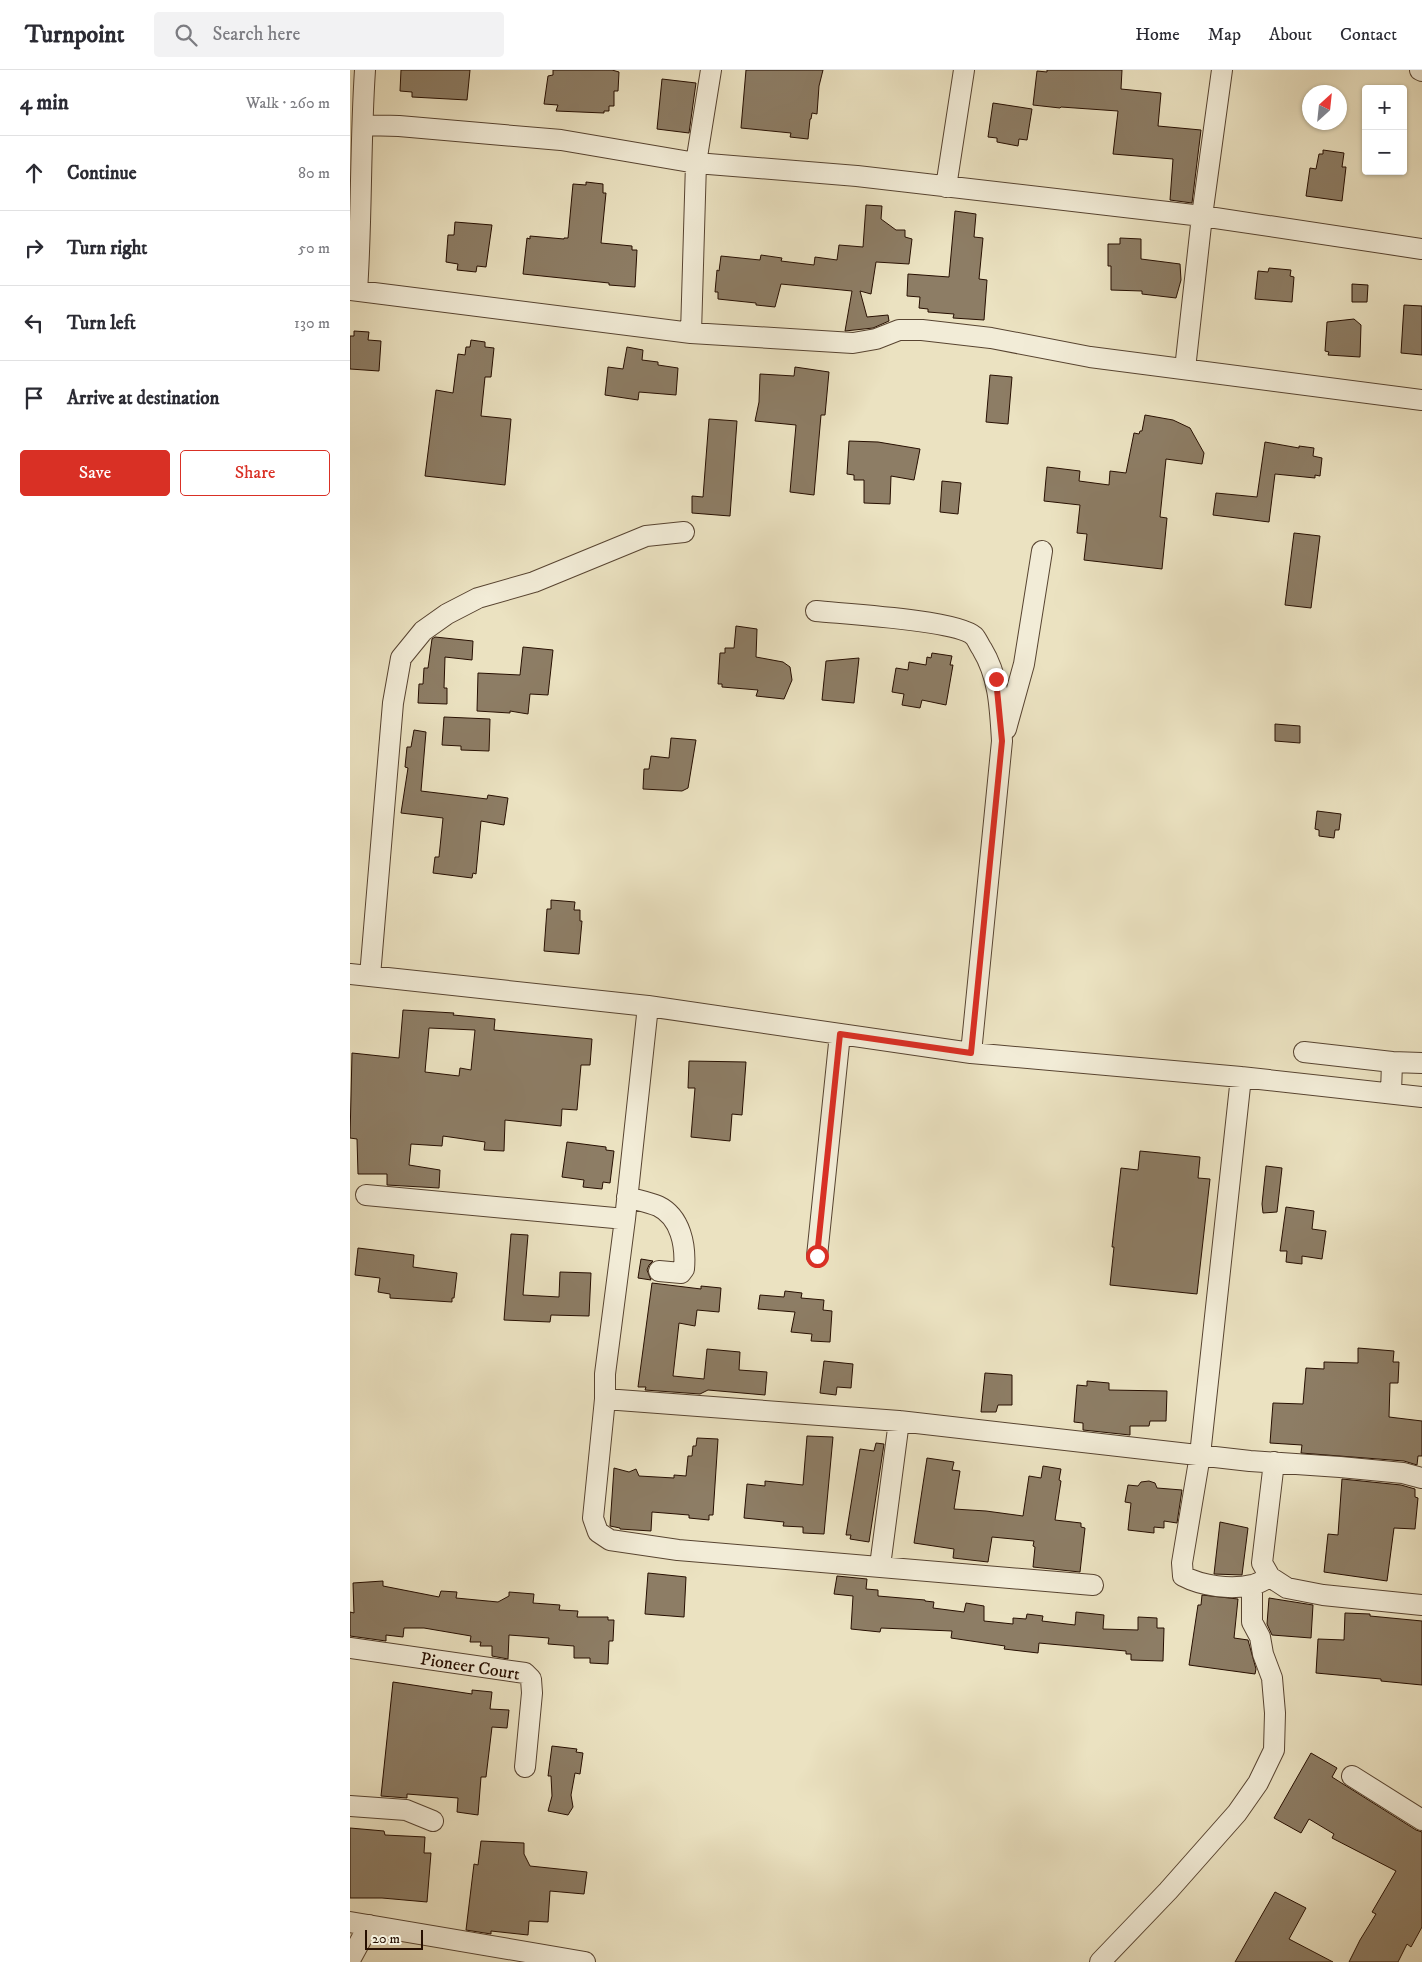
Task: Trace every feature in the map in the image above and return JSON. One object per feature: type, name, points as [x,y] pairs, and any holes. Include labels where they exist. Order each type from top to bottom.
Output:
[{"type":"street","points":[[365,70],[362,111],[361,228],[353,291],[691,333],[853,343],[876,339],[899,330],[922,330],[991,338],[1090,357],[1422,400]]},
{"type":"street","points":[[691,333],[696,163],[711,70]]},
{"type":"street","points":[[946,187],[964,70]]},
{"type":"street","points":[[1185,369],[1202,216],[1222,70]]},
{"type":"street","points":[[363,124],[561,140],[696,163],[857,176],[1202,216],[1422,249]]},
{"type":"street","points":[[684,532],[646,536],[534,582],[478,598],[447,614],[422,632],[402,658],[393,703],[360,975],[648,1006],[971,1053],[1242,1077],[1422,1096]]},
{"type":"street","points":[[971,1053],[1002,741],[1024,664],[1042,551]]},
{"type":"street","points":[[816,611],[939,624],[962,628],[974,636],[985,654],[996,679],[1002,741]]},
{"type":"street","points":[[648,1006],[625,1219],[605,1374],[605,1399],[593,1518],[598,1532],[610,1540],[678,1550],[1092,1585]]},
{"type":"street","points":[[817,1256],[840,1034]]},
{"type":"street","points":[[1304,1052],[1392,1062],[1422,1063]]},
{"type":"street","points":[[1391,1093],[1392,1062]]},
{"type":"street","points":[[1242,1077],[1200,1455],[1182,1563],[1183,1576],[1195,1583],[1236,1587],[1252,1585],[1270,1577]]},
{"type":"street","points":[[366,1195],[625,1219]]},
{"type":"street","points":[[627,1197],[658,1206],[670,1214],[678,1226],[682,1239],[684,1269],[681,1273],[659,1271]]},
{"type":"street","points":[[605,1399],[900,1421],[1200,1455],[1367,1469],[1403,1473],[1422,1478]]},
{"type":"street","points":[[880,1566],[900,1421]]},
{"type":"street","points":[[1274,1462],[1262,1563],[1270,1577],[1287,1588],[1323,1595],[1422,1605]]},
{"type":"street","points":[[1100,1962],[1237,1813],[1258,1783],[1274,1750],[1275,1713],[1272,1678],[1263,1654],[1260,1637],[1252,1622],[1252,1585]]},
{"type":"street","name":"Pioneer Court","points":[[350,1648],[525,1673],[531,1679],[532,1693],[525,1767]]},
{"type":"street","points":[[1352,1776],[1422,1820]]},
{"type":"street","points":[[350,1806],[406,1810],[433,1821]]},
{"type":"street","points":[[350,1960],[359,1923],[585,1962]]},
{"type":"building","points":[[401,70],[470,70],[467,100],[412,97],[412,92],[400,91]]},
{"type":"building","points":[[553,70],[612,70],[619,72],[618,91],[614,91],[614,106],[609,106],[609,111],[604,111],[604,113],[556,111],[558,105],[544,104],[548,76],[553,75]]},
{"type":"building","points":[[746,70],[823,70],[819,86],[817,114],[812,113],[808,139],[790,137],[791,133],[741,128]]},
{"type":"building","points":[[1047,70],[1122,70],[1121,89],[1161,93],[1158,126],[1201,130],[1192,203],[1170,200],[1173,159],[1113,154],[1118,111],[1033,105],[1037,71],[1047,72]]},
{"type":"building","points":[[662,79],[696,83],[689,133],[657,129]]},
{"type":"building","points":[[993,103],[1032,109],[1027,140],[1019,139],[1018,146],[997,142],[997,138],[988,137]]},
{"type":"building","points":[[1323,150],[1344,153],[1342,167],[1346,167],[1342,201],[1306,196],[1310,168],[1316,169],[1319,154],[1323,154]]},
{"type":"building","points":[[586,182],[603,184],[603,193],[606,193],[601,243],[632,246],[632,250],[637,250],[635,287],[523,274],[527,238],[530,239],[530,236],[568,238],[573,184],[586,185]]},
{"type":"building","points":[[866,205],[882,206],[881,219],[896,230],[905,230],[905,237],[912,239],[909,264],[876,262],[871,294],[860,291],[867,317],[888,315],[889,321],[873,328],[845,331],[852,291],[781,284],[775,307],[718,299],[718,292],[715,292],[717,270],[719,271],[721,256],[760,260],[761,255],[782,258],[781,261],[814,265],[815,257],[837,260],[839,245],[863,247]]},
{"type":"building","points":[[955,211],[976,214],[974,237],[983,238],[979,279],[987,280],[984,320],[953,318],[954,314],[928,312],[928,309],[919,308],[920,297],[907,296],[908,274],[949,277]]},
{"type":"building","points":[[455,222],[492,225],[486,267],[477,266],[476,272],[457,270],[458,264],[446,262],[448,235],[454,235]]},
{"type":"building","points":[[1120,238],[1141,239],[1141,259],[1180,264],[1181,280],[1176,298],[1142,294],[1142,291],[1111,290],[1111,266],[1108,266],[1108,244],[1120,244]]},
{"type":"building","points":[[1269,268],[1291,270],[1290,276],[1294,277],[1292,302],[1255,299],[1258,271],[1268,272]]},
{"type":"building","points":[[1352,284],[1368,285],[1367,302],[1352,302]]},
{"type":"building","points":[[1404,305],[1422,306],[1422,355],[1401,353]]},
{"type":"building","points":[[1354,319],[1361,325],[1360,357],[1328,355],[1329,352],[1325,351],[1327,322]]},
{"type":"building","points":[[354,331],[369,332],[368,340],[381,341],[379,371],[350,369],[350,336],[354,336]]},
{"type":"building","points":[[471,340],[485,342],[485,347],[494,348],[491,377],[485,377],[481,416],[511,419],[505,485],[425,476],[436,390],[453,393],[458,354],[465,355],[466,347],[470,347]]},
{"type":"building","points":[[627,347],[643,350],[642,360],[658,362],[658,365],[678,368],[676,395],[639,392],[638,400],[605,395],[608,367],[623,369]]},
{"type":"building","points":[[795,367],[829,372],[825,415],[821,415],[814,495],[790,492],[796,425],[755,421],[759,402],[760,374],[794,376]]},
{"type":"building","points":[[990,375],[1012,377],[1008,424],[986,422]]},
{"type":"building","points":[[1145,415],[1173,420],[1190,428],[1204,453],[1202,464],[1166,459],[1160,517],[1167,518],[1162,569],[1084,560],[1087,534],[1077,533],[1080,505],[1044,501],[1047,467],[1080,471],[1079,481],[1109,485],[1110,471],[1126,473],[1134,433],[1139,434],[1142,431]]},
{"type":"building","points":[[709,419],[737,421],[730,516],[692,513],[692,496],[703,497]]},
{"type":"building","points":[[849,441],[878,442],[920,449],[914,480],[891,476],[890,504],[864,503],[864,480],[854,480],[854,475],[847,474]]},
{"type":"building","points":[[1265,442],[1299,448],[1299,446],[1314,448],[1313,456],[1322,458],[1320,476],[1315,475],[1315,478],[1275,474],[1269,522],[1213,515],[1216,493],[1257,497]]},
{"type":"building","points":[[942,481],[961,483],[958,514],[940,512]]},
{"type":"building","points":[[1294,533],[1320,536],[1311,608],[1285,605]]},
{"type":"building","points":[[736,626],[757,629],[756,657],[783,662],[790,667],[792,680],[784,699],[756,696],[758,690],[722,687],[722,684],[718,684],[720,653],[725,653],[725,648],[734,648]]},
{"type":"building","points":[[435,637],[473,641],[472,660],[445,657],[444,688],[447,688],[447,704],[418,703],[419,684],[423,684],[424,668],[428,668],[432,639]]},
{"type":"building","points":[[523,647],[553,650],[548,695],[530,694],[528,714],[510,711],[510,713],[477,711],[478,673],[520,675]]},
{"type":"building","points":[[932,653],[952,656],[950,665],[953,665],[946,705],[922,700],[920,708],[902,705],[904,694],[892,692],[896,668],[908,670],[909,662],[926,665],[927,657],[931,658]]},
{"type":"building","points":[[859,658],[854,703],[822,700],[826,661]]},
{"type":"building","points":[[444,717],[490,719],[489,751],[461,750],[461,746],[442,745]]},
{"type":"building","points":[[1275,724],[1300,726],[1300,743],[1275,741]]},
{"type":"building","points":[[414,730],[426,732],[421,791],[487,799],[488,795],[508,798],[504,825],[481,821],[476,874],[473,873],[472,878],[433,873],[435,857],[439,857],[443,818],[401,813],[408,768],[405,767],[407,747],[411,747]]},
{"type":"building","points":[[671,738],[696,740],[688,788],[682,791],[643,789],[644,769],[649,769],[651,756],[669,758]]},
{"type":"building","points":[[1317,811],[1341,814],[1339,830],[1335,830],[1334,838],[1319,836],[1319,830],[1315,829]]},
{"type":"building","points":[[551,900],[575,902],[574,910],[580,910],[580,921],[582,921],[579,954],[544,951],[547,909],[551,909]]},
{"type":"building","points":[[403,1010],[454,1013],[453,1015],[495,1019],[494,1030],[592,1039],[590,1065],[581,1065],[577,1110],[562,1109],[561,1126],[505,1120],[504,1151],[484,1150],[485,1142],[443,1136],[442,1146],[411,1144],[409,1165],[440,1170],[439,1188],[387,1185],[387,1174],[358,1174],[357,1139],[350,1138],[352,1053],[399,1058]],"holes":[[[429,1028],[475,1030],[471,1070],[460,1068],[459,1076],[425,1072]]]},
{"type":"building","points":[[689,1061],[746,1062],[742,1115],[732,1114],[730,1141],[691,1137],[695,1088],[688,1088]]},
{"type":"building","points":[[567,1142],[606,1147],[606,1150],[614,1151],[610,1183],[603,1182],[602,1189],[583,1187],[584,1180],[562,1177]]},
{"type":"building","points":[[1140,1151],[1200,1157],[1198,1178],[1210,1179],[1197,1294],[1110,1285],[1114,1247],[1112,1247],[1121,1168],[1138,1170]]},
{"type":"building","points":[[1266,1166],[1282,1168],[1277,1212],[1263,1213],[1262,1204]]},
{"type":"building","points":[[1286,1207],[1314,1211],[1312,1229],[1326,1231],[1322,1259],[1302,1256],[1302,1264],[1286,1262],[1287,1251],[1280,1251]]},
{"type":"building","points":[[511,1234],[528,1235],[523,1295],[559,1297],[560,1272],[591,1273],[589,1316],[551,1315],[550,1322],[504,1320]]},
{"type":"building","points":[[358,1248],[414,1255],[413,1267],[457,1273],[452,1302],[390,1298],[390,1294],[378,1292],[380,1278],[355,1275]]},
{"type":"building","points":[[641,1259],[653,1261],[647,1270],[651,1280],[638,1278]]},
{"type":"building","points":[[652,1283],[701,1289],[701,1286],[721,1288],[719,1312],[697,1310],[695,1326],[679,1323],[673,1376],[704,1379],[707,1349],[740,1352],[739,1370],[767,1372],[765,1395],[708,1390],[700,1394],[645,1390],[646,1387],[638,1387]]},
{"type":"building","points":[[785,1291],[802,1293],[801,1298],[824,1300],[823,1310],[832,1311],[830,1342],[811,1341],[812,1334],[791,1332],[795,1312],[758,1309],[760,1295],[784,1297]]},
{"type":"building","points":[[1358,1348],[1394,1351],[1393,1362],[1399,1362],[1398,1383],[1390,1383],[1389,1417],[1422,1421],[1422,1456],[1418,1456],[1417,1465],[1404,1461],[1301,1453],[1302,1445],[1270,1443],[1273,1403],[1303,1404],[1306,1368],[1324,1369],[1324,1362],[1358,1363]]},
{"type":"building","points":[[824,1361],[853,1364],[851,1388],[837,1387],[836,1395],[820,1393]]},
{"type":"building","points":[[985,1373],[1012,1375],[1012,1405],[998,1405],[996,1412],[981,1412]]},
{"type":"building","points":[[1087,1381],[1109,1383],[1109,1390],[1167,1391],[1166,1421],[1150,1421],[1149,1426],[1130,1426],[1130,1435],[1083,1430],[1083,1423],[1074,1422],[1077,1385],[1087,1386]]},
{"type":"building","points":[[807,1436],[833,1437],[824,1534],[803,1533],[803,1527],[783,1526],[784,1522],[744,1518],[747,1484],[765,1486],[765,1481],[803,1485]]},
{"type":"building","points":[[697,1438],[718,1439],[713,1515],[709,1515],[709,1520],[689,1518],[689,1515],[652,1512],[651,1531],[620,1529],[610,1526],[614,1468],[629,1472],[636,1469],[639,1476],[674,1478],[674,1475],[686,1476],[688,1456],[692,1456],[693,1446],[696,1446]]},
{"type":"building","points":[[876,1443],[884,1444],[869,1542],[850,1539],[851,1535],[846,1535],[860,1449],[874,1451]]},
{"type":"building","points":[[927,1458],[954,1462],[952,1470],[960,1471],[954,1509],[1023,1516],[1029,1476],[1041,1478],[1043,1466],[1061,1469],[1055,1520],[1081,1523],[1081,1527],[1085,1528],[1080,1572],[1033,1567],[1034,1541],[992,1537],[988,1562],[953,1558],[954,1549],[914,1543]]},
{"type":"building","points":[[1342,1479],[1401,1485],[1415,1489],[1415,1497],[1418,1498],[1415,1529],[1394,1528],[1387,1581],[1324,1572],[1328,1534],[1338,1535]]},
{"type":"building","points":[[1149,1481],[1155,1483],[1157,1488],[1182,1490],[1177,1523],[1164,1521],[1164,1528],[1154,1527],[1154,1533],[1128,1530],[1131,1503],[1125,1502],[1128,1485],[1138,1486],[1141,1482]]},
{"type":"building","points":[[1220,1522],[1248,1528],[1242,1575],[1214,1574]]},
{"type":"building","points":[[648,1573],[686,1577],[684,1617],[645,1614]]},
{"type":"building","points":[[837,1576],[867,1579],[866,1589],[878,1590],[878,1596],[925,1600],[934,1602],[933,1608],[964,1612],[966,1603],[984,1606],[984,1621],[1013,1624],[1013,1618],[1026,1619],[1027,1614],[1043,1616],[1042,1621],[1075,1625],[1076,1612],[1104,1615],[1103,1629],[1138,1630],[1138,1617],[1157,1618],[1157,1628],[1164,1628],[1163,1661],[1131,1660],[1131,1654],[1126,1654],[1126,1651],[1039,1643],[1038,1653],[1004,1649],[1005,1646],[951,1638],[952,1631],[881,1628],[880,1632],[851,1629],[853,1596],[834,1594]]},
{"type":"building","points":[[383,1581],[383,1586],[439,1597],[441,1591],[457,1592],[456,1598],[498,1602],[509,1596],[509,1592],[534,1594],[533,1603],[560,1605],[559,1610],[578,1611],[577,1617],[608,1617],[608,1620],[614,1620],[613,1641],[609,1641],[608,1664],[590,1663],[590,1658],[574,1658],[574,1646],[548,1644],[549,1638],[509,1635],[508,1659],[492,1656],[492,1646],[480,1646],[481,1642],[470,1642],[471,1636],[424,1628],[404,1628],[403,1637],[386,1635],[386,1641],[350,1636],[350,1612],[354,1613],[353,1583]]},
{"type":"building","points":[[1202,1595],[1238,1599],[1234,1638],[1248,1640],[1256,1669],[1255,1674],[1189,1665],[1198,1605],[1201,1605]]},
{"type":"building","points":[[1269,1598],[1313,1605],[1311,1638],[1272,1635],[1267,1624]]},
{"type":"building","points":[[1345,1613],[1370,1614],[1370,1616],[1422,1621],[1422,1685],[1316,1673],[1318,1639],[1344,1640]]},
{"type":"building","points":[[393,1682],[472,1694],[472,1690],[492,1692],[490,1709],[509,1710],[507,1728],[492,1727],[486,1777],[481,1777],[478,1815],[457,1812],[458,1798],[407,1794],[407,1798],[381,1796]]},
{"type":"building","points":[[552,1746],[577,1749],[576,1752],[583,1753],[580,1774],[575,1773],[571,1795],[573,1807],[568,1815],[548,1811],[552,1796],[551,1776],[548,1776]]},
{"type":"building","points":[[1311,1753],[1337,1768],[1332,1777],[1422,1832],[1422,1927],[1411,1947],[1407,1944],[1398,1962],[1349,1962],[1376,1914],[1372,1912],[1396,1871],[1332,1838],[1334,1834],[1309,1819],[1301,1833],[1274,1818]]},
{"type":"building","points":[[350,1828],[384,1831],[385,1835],[425,1837],[424,1853],[431,1853],[427,1902],[382,1898],[350,1898]]},
{"type":"building","points":[[481,1841],[524,1843],[524,1854],[530,1866],[587,1872],[584,1894],[550,1891],[548,1922],[529,1921],[528,1935],[491,1931],[491,1934],[466,1930],[474,1864],[478,1865]]},
{"type":"building","points":[[1275,1892],[1306,1908],[1289,1939],[1333,1962],[1235,1962]]},
{"type":"route","points":[[817,1256],[840,1034],[971,1053],[1002,741],[996,679]]}]
